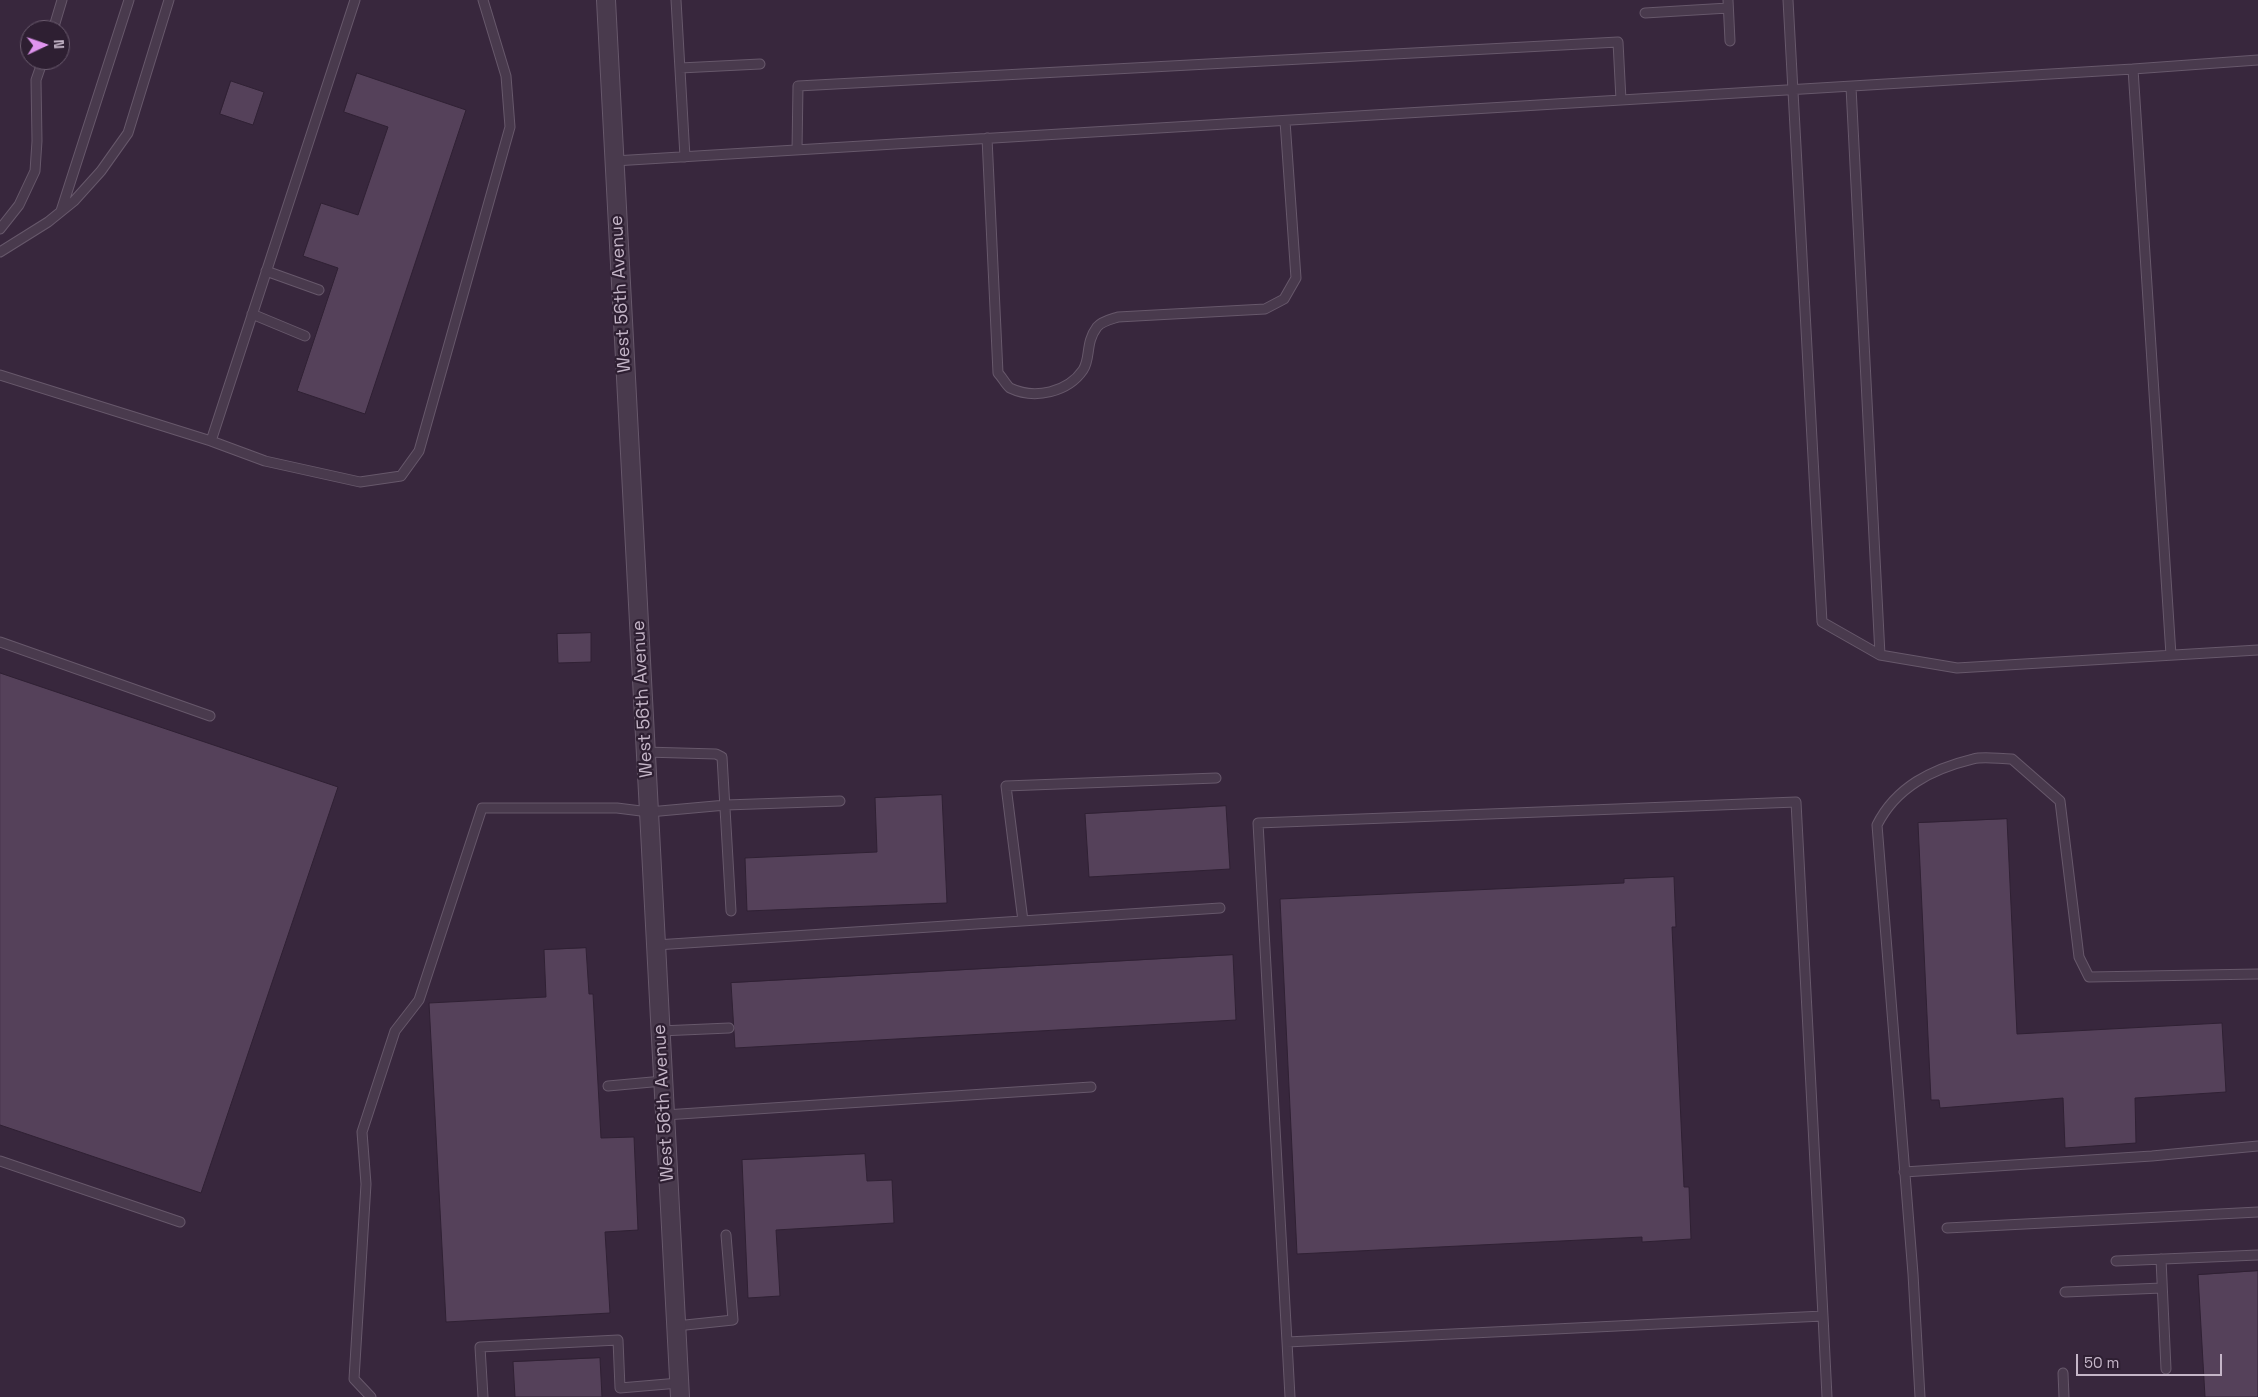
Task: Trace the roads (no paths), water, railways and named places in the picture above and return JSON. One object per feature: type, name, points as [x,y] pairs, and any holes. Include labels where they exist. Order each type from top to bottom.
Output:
[{"type":"street","name":"West 56th Avenue","points":[[606,0],[679,1390]]},
{"type":"lane","points":[[56,20],[62,0]]},
{"type":"lane","points":[[61,211],[128,0]]},
{"type":"lane","points":[[0,252],[14,245],[74,201],[101,171],[128,133],[169,0]]},
{"type":"lane","points":[[211,441],[355,0]]},
{"type":"lane","points":[[0,375],[211,441],[265,461],[360,482],[401,476],[419,451],[510,127],[506,76],[482,4],[483,0]]},
{"type":"lane","points":[[676,0],[685,157]]},
{"type":"lane","points":[[1788,0],[1822,622],[1880,655],[1957,668],[2258,650]]},
{"type":"lane","points":[[1645,13],[1728,4],[1730,41]]},
{"type":"lane","points":[[797,150],[798,86],[808,85],[1618,42],[1621,100]]},
{"type":"lane","points":[[614,161],[1851,87],[2258,60]]},
{"type":"lane","points":[[680,68],[760,64]]},
{"type":"lane","points":[[2133,69],[2170,655]]},
{"type":"lane","points":[[0,229],[19,205],[35,171],[37,142],[36,80],[40,70]]},
{"type":"lane","points":[[1851,87],[1880,655]]},
{"type":"lane","points":[[987,138],[998,373],[1009,387],[1025,392],[1049,393],[1071,384],[1084,368],[1088,340],[1099,324],[1118,316],[1265,309],[1284,299],[1296,278],[1285,121]]},
{"type":"lane","points":[[266,271],[319,290]]},
{"type":"lane","points":[[252,314],[305,336]]},
{"type":"lane","points":[[0,642],[210,716]]},
{"type":"lane","points":[[646,752],[716,754],[722,757],[731,911]]},
{"type":"lane","points":[[1920,1397],[1877,825],[1886,806],[1919,778],[1974,759],[2012,759],[2060,801],[2079,957],[2089,977],[2258,974]]},
{"type":"lane","points":[[1023,921],[1006,786],[1216,778]]},
{"type":"lane","points":[[371,1397],[354,1379],[366,1184],[362,1132],[395,1031],[419,1000],[482,808],[617,808],[649,812],[726,805],[840,801]]},
{"type":"lane","points":[[1290,1397],[1258,823],[1796,802],[1827,1397]]},
{"type":"lane","points":[[656,945],[1220,908]]},
{"type":"lane","points":[[660,1030],[729,1028]]},
{"type":"lane","points":[[608,1086],[663,1081]]},
{"type":"lane","points":[[665,1115],[1091,1088]]},
{"type":"lane","points":[[1904,1172],[2152,1156],[2258,1146]]},
{"type":"lane","points":[[0,1161],[180,1222]]},
{"type":"lane","points":[[1947,1228],[2258,1212]]},
{"type":"lane","points":[[676,1326],[733,1320],[726,1235]]},
{"type":"lane","points":[[2116,1261],[2258,1255]]},
{"type":"lane","points":[[2161,1259],[2166,1369]]},
{"type":"lane","points":[[2066,1292],[2162,1288]]},
{"type":"lane","points":[[1287,1342],[1823,1316]]},
{"type":"lane","points":[[483,1397],[480,1347],[618,1340],[621,1393],[679,1390]]},
{"type":"lane","points":[[2063,1373],[2064,1397]]}]
